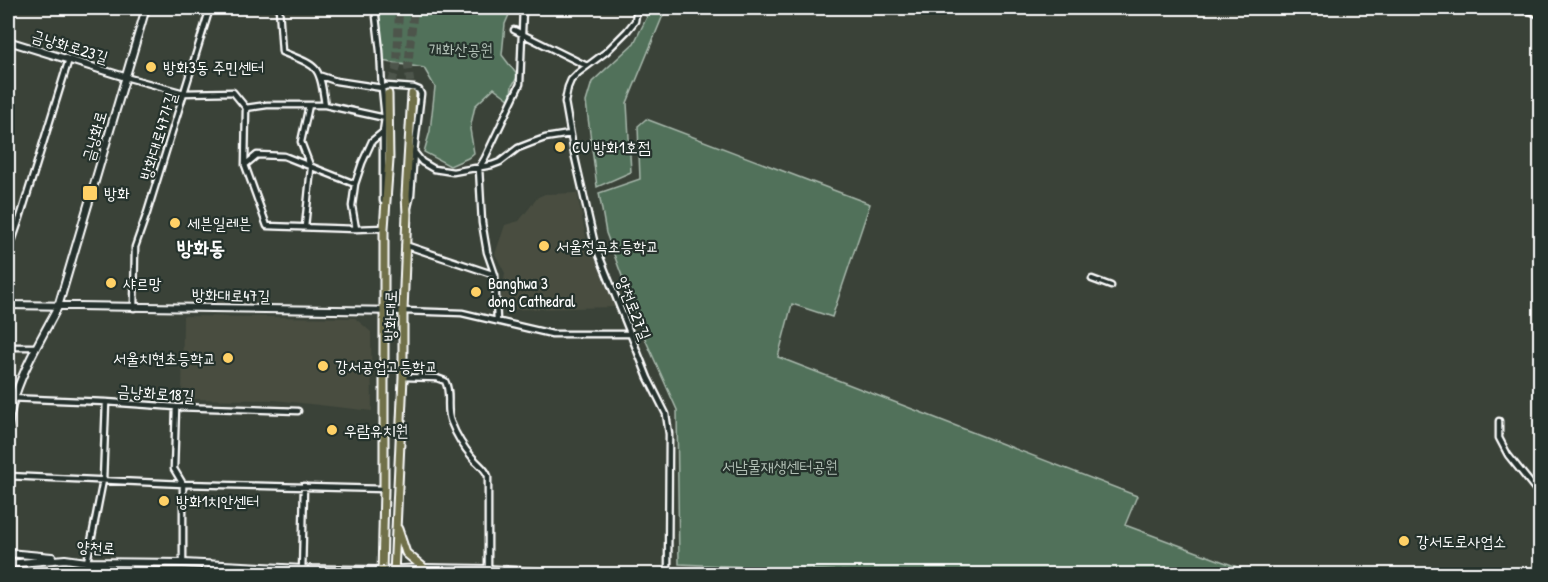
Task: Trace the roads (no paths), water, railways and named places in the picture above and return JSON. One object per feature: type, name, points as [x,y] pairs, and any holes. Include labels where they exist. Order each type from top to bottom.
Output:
[{"type":"highway","points":[[1528,8],[1540,13]]},
{"type":"main road","name":"금낭화로","points":[[8,428],[11,398],[58,307],[146,8]]},
{"type":"main road","name":"금낭화로23길","points":[[8,41],[125,77]]},
{"type":"main road","name":"방화대로","points":[[382,572],[384,216],[389,160],[388,94]]},
{"type":"main road","name":"방화대로","points":[[395,572],[403,377],[406,195],[412,94]]},
{"type":"main road","points":[[8,305],[58,307]]},
{"type":"main road","name":"방화대로47길","points":[[58,307],[404,311]]},
{"type":"main road","points":[[396,525],[406,553],[424,568]]},
{"type":"main road","points":[[8,553],[65,559]]},
{"type":"main road","name":"양천로","points":[[8,564],[65,559],[87,562],[183,563],[302,572],[395,572],[424,568],[456,572],[488,569],[578,574]]},
{"type":"street","name":"방화대로47가길","points":[[134,308],[135,247],[210,8]]},
{"type":"street","points":[[279,8],[282,52],[312,64],[321,76],[325,105]]},
{"type":"street","points":[[375,8],[385,118],[382,191],[384,216]]},
{"type":"street","points":[[497,321],[495,275],[487,252],[482,223],[479,168],[486,158],[520,84],[523,8]]},
{"type":"street","name":"양천로27길","points":[[637,8],[635,21],[627,31],[606,52],[578,73],[568,87],[566,102],[573,153],[595,245],[648,378],[666,414],[669,434],[668,574]]},
{"type":"street","points":[[514,30],[587,66]]},
{"type":"street","points":[[8,253],[69,59]]},
{"type":"street","points":[[321,76],[336,81],[381,88],[387,86],[419,90],[421,94],[407,214]]},
{"type":"street","points":[[125,77],[184,93],[233,92],[246,108],[245,165],[267,226],[384,228]]},
{"type":"street","points":[[246,108],[267,105],[325,105],[385,118]]},
{"type":"street","points":[[304,227],[311,168],[301,142],[309,105]]},
{"type":"street","points":[[356,229],[352,206],[355,184],[372,141],[383,132]]},
{"type":"street","points":[[414,152],[422,162],[434,169],[453,172],[492,165],[500,162],[518,148],[545,138],[570,134]]},
{"type":"street","points":[[245,165],[257,155],[284,156],[355,184]]},
{"type":"street","points":[[405,245],[495,275]]},
{"type":"street","points":[[1092,279],[1111,286]]},
{"type":"street","points":[[404,311],[462,313],[552,334],[631,334]]},
{"type":"street","points":[[8,346],[36,347]]},
{"type":"street","points":[[403,377],[437,378],[446,381],[448,416],[467,451],[486,471],[488,476],[488,569]]},
{"type":"street","name":"금낭화로18길","points":[[11,398],[297,411]]},
{"type":"street","points":[[88,574],[87,562],[103,480],[106,402]]},
{"type":"street","points":[[176,407],[174,469],[183,484],[183,563]]},
{"type":"street","points":[[1499,421],[1499,438],[1508,455],[1540,495]]},
{"type":"street","points":[[8,476],[183,484],[384,489]]},
{"type":"street","points":[[302,572],[304,486]]},
{"type":"street","points":[[204,565],[206,574]]},
{"type":"street","points":[[409,569],[415,574]]},
{"type":"tunnel","points":[[388,94],[397,67],[399,8]]},
{"type":"tunnel","points":[[412,94],[408,67],[414,8]]},
{"type":"place","name":"방화3동 주민센터","points":[[151,67]]},
{"type":"place","name":"CU 방화1호점","points":[[560,147]]},
{"type":"place","name":"방화","points":[[90,193]]},
{"type":"place","name":"세븐일레븐","points":[[175,223]]},
{"type":"place","name":"서울정곡초등학교","points":[[544,246]]},
{"type":"place","name":"샤르망","points":[[111,283]]},
{"type":"place","name":"Banghwa 3 dong Cathedral","points":[[476,292]]},
{"type":"place","name":"서울치현초등학교","points":[[228,358]]},
{"type":"place","name":"강서공업고등학교","points":[[323,366]]},
{"type":"place","name":"우람유치원","points":[[332,430]]},
{"type":"place","name":"방화1치안센터","points":[[164,501]]},
{"type":"place","name":"강서도로사업소","points":[[1404,541]]},
{"type":"district","name":"방화동","points":[[201,248]]},
{"type":"park label","name":"개화산공원","points":[[461,49]]},
{"type":"park label","name":"서남물재생센터공원","points":[[780,466]]}]
